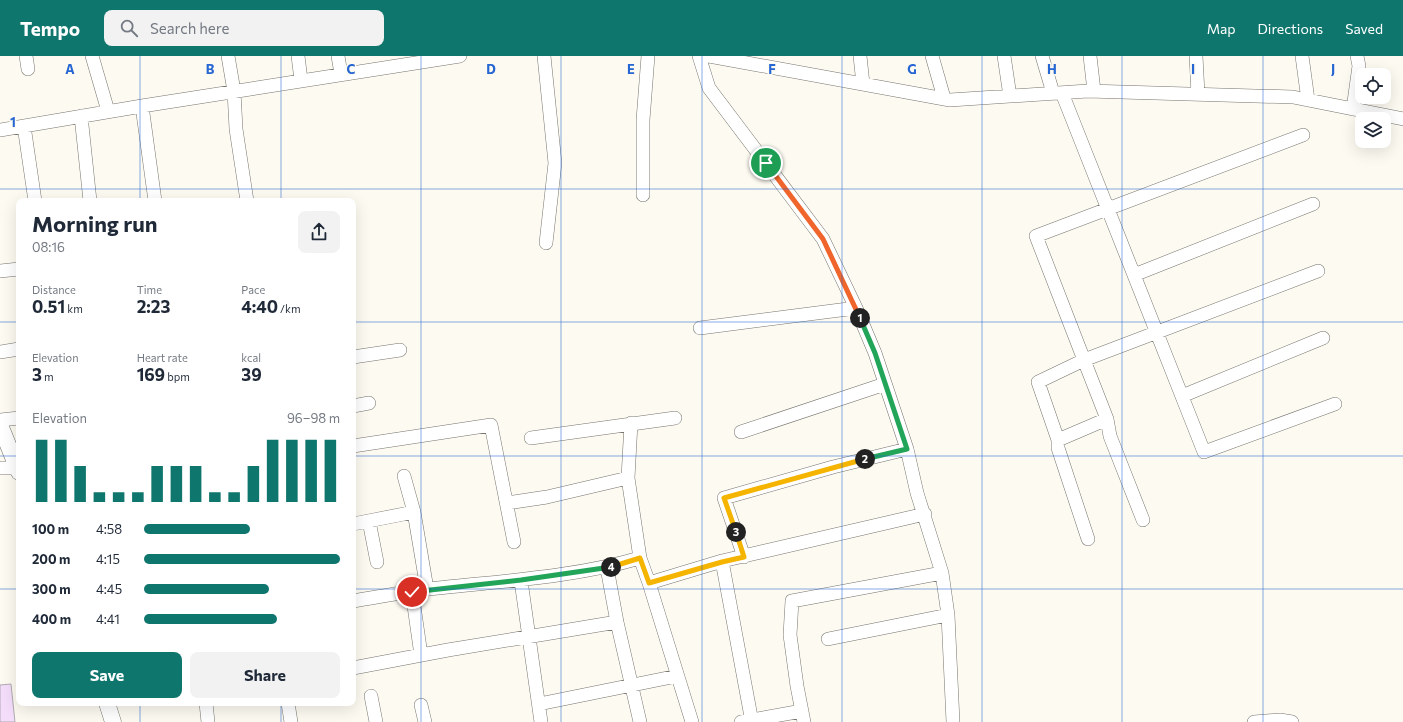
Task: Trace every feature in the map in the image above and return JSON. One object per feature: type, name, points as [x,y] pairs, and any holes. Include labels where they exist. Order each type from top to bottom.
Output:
[{"type":"main road","points":[[0,425],[16,464]]},
{"type":"main road","points":[[108,706],[113,722]]},
{"type":"street","points":[[92,56],[108,111]]},
{"type":"street","points":[[228,56],[234,91],[236,129],[247,198]]},
{"type":"street","points":[[298,56],[301,80]]},
{"type":"street","points":[[338,56],[341,74]]},
{"type":"street","points":[[0,130],[108,111],[458,56]]},
{"type":"street","points":[[544,56],[555,163],[546,243]]},
{"type":"street","points":[[643,195],[643,120],[648,56]]},
{"type":"street","points":[[699,56],[709,88],[823,239],[856,308],[875,353],[907,449],[917,493],[925,514],[942,573],[948,616],[953,722]]},
{"type":"street","points":[[709,56],[950,100],[1094,91],[1293,97],[1403,119]]},
{"type":"street","points":[[860,56],[863,84]]},
{"type":"street","points":[[932,56],[944,98]]},
{"type":"street","points":[[1004,56],[1010,96]]},
{"type":"street","points":[[1042,56],[1108,210],[1204,452],[1336,404]]},
{"type":"street","points":[[1090,56],[1094,91]]},
{"type":"street","points":[[1196,56],[1198,94]]},
{"type":"street","points":[[1302,56],[1308,100]]},
{"type":"street","points":[[1353,109],[1359,66],[1357,56]]},
{"type":"street","points":[[142,106],[154,198]]},
{"type":"street","points":[[81,116],[90,198]]},
{"type":"street","points":[[24,126],[35,198]]},
{"type":"street","points":[[1143,520],[1110,436],[1107,419],[1036,236],[1303,135]]},
{"type":"street","points":[[1134,275],[1313,204]]},
{"type":"street","points":[[0,271],[16,269]]},
{"type":"street","points":[[1088,539],[1058,448],[1058,440],[1038,382],[1084,360],[1318,271]]},
{"type":"street","points":[[700,328],[856,308]]},
{"type":"street","points":[[1182,396],[1323,338]]},
{"type":"street","points":[[0,352],[16,349]]},
{"type":"street","points":[[356,357],[400,350]]},
{"type":"street","points":[[741,432],[885,384]]},
{"type":"street","points":[[356,405],[369,402]]},
{"type":"street","points":[[0,420],[16,418]]},
{"type":"street","points":[[531,438],[675,418]]},
{"type":"street","points":[[1058,440],[1107,419]]},
{"type":"street","points":[[631,423],[628,478],[640,558],[692,722]]},
{"type":"street","points":[[356,446],[491,425],[514,542]]},
{"type":"street","points":[[744,557],[724,498],[833,467],[907,449]]},
{"type":"street","points":[[0,468],[16,469]]},
{"type":"street","points":[[404,476],[414,512],[427,589]]},
{"type":"street","points":[[507,503],[547,497],[628,478]]},
{"type":"street","points":[[356,523],[414,512]]},
{"type":"street","points":[[649,583],[722,562],[925,514]]},
{"type":"street","points":[[369,521],[378,562]]},
{"type":"street","points":[[356,600],[427,589],[521,580],[607,568],[640,558]]},
{"type":"street","points":[[722,562],[749,721],[803,716],[790,635],[792,601],[942,573]]},
{"type":"street","points":[[607,568],[617,622],[640,722]]},
{"type":"street","points":[[521,580],[541,722]]},
{"type":"street","points":[[412,592],[421,655]]},
{"type":"street","points":[[828,638],[948,616]]},
{"type":"street","points":[[356,667],[617,622]]},
{"type":"street","points":[[538,704],[632,687],[677,676]]},
{"type":"street","points":[[371,696],[376,722]]},
{"type":"street","points":[[421,705],[425,722]]},
{"type":"street","points":[[206,706],[208,722]]},
{"type":"street","points":[[289,706],[292,722]]},
{"type":"street","points":[[1254,722],[1280,720],[1292,722]]},
{"type":"building","points":[[11,684],[15,722],[0,722],[0,685]]},
{"type":"route","points":[[412,592],[427,589],[521,580],[607,568],[640,558],[649,583],[744,557],[724,498],[833,467],[907,449],[875,353],[856,308],[823,239],[766,163]]}]
